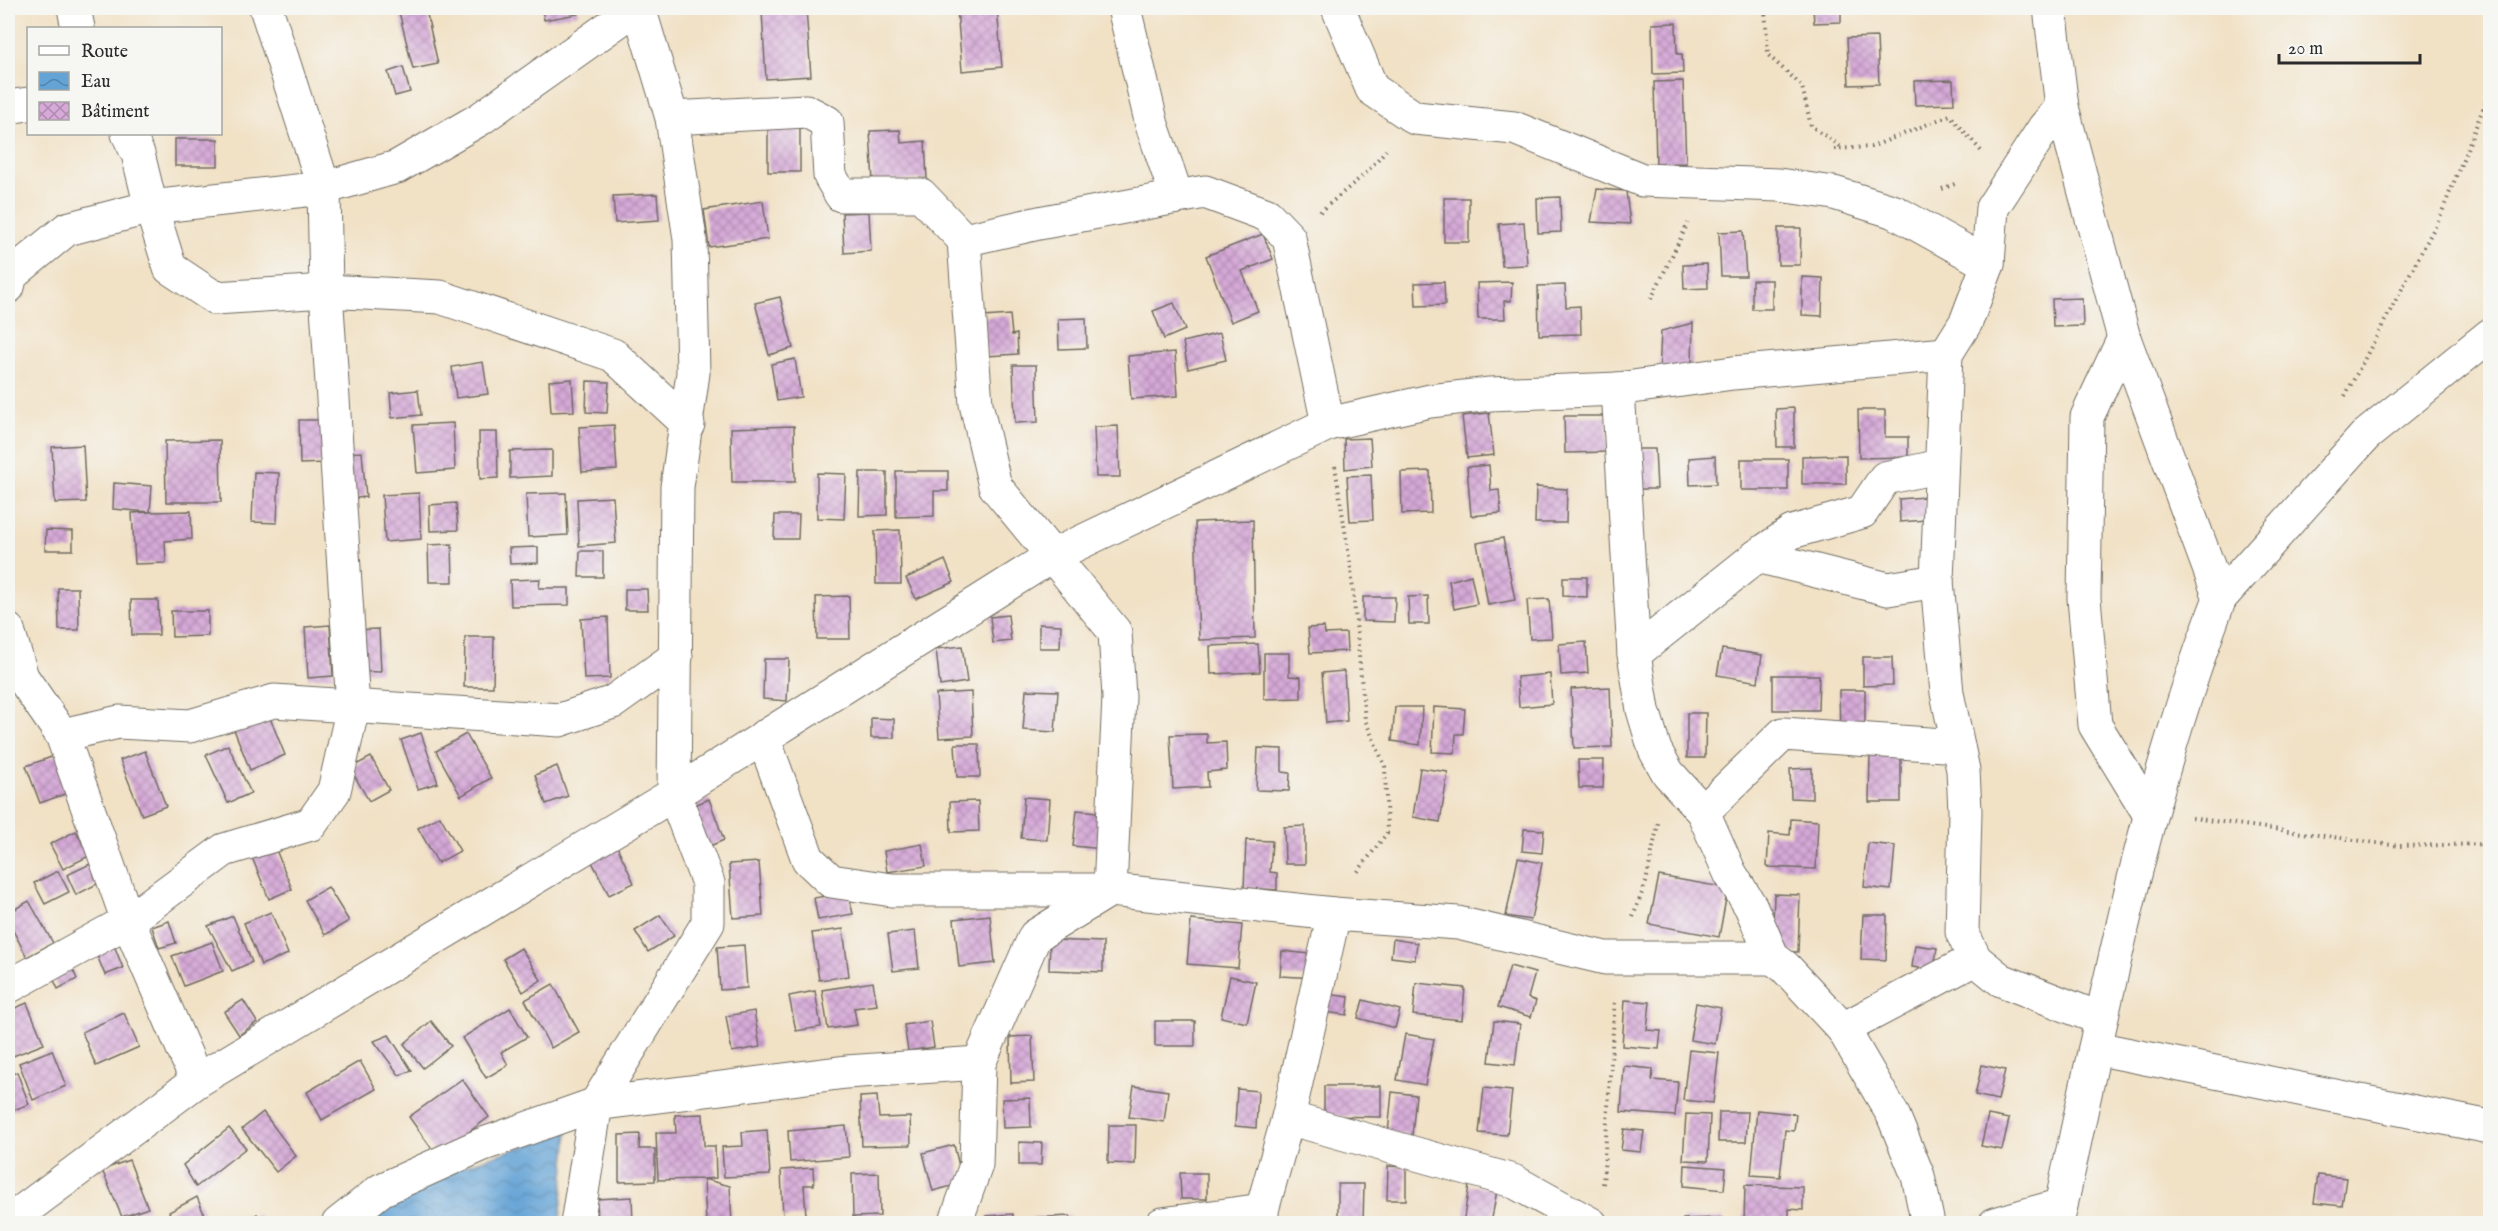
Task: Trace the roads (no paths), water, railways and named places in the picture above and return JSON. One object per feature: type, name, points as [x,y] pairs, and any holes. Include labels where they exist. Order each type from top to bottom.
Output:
[{"type":"street","points":[[74,8],[78,27]]},
{"type":"street","points":[[8,987],[128,921],[224,850],[310,824],[334,791],[353,707],[326,291],[324,188],[266,8]]},
{"type":"street","points":[[8,287],[11,275],[67,229],[151,207],[324,188],[397,167],[480,119],[638,8],[672,118],[690,239],[693,374],[678,487],[674,794],[708,883],[708,923],[596,1104],[577,1224]]},
{"type":"street","points":[[1124,8],[1152,125],[1177,197]]},
{"type":"street","points":[[1338,8],[1372,89],[1415,118],[1514,128],[1642,180],[1779,185],[1834,193],[1895,212],[1988,264]]},
{"type":"street","points":[[2050,8],[2062,108],[2124,338],[2220,598]]},
{"type":"street","points":[[8,107],[27,104]]},
{"type":"street","points":[[2062,108],[2044,128],[1992,208],[1988,264],[1966,322],[1946,354],[1937,581],[1947,693],[1963,770],[1965,811],[1962,932],[1975,959],[2001,980],[2098,1034],[2490,1127]]},
{"type":"street","points":[[672,118],[806,111],[827,122],[830,176],[841,195],[921,195],[964,240],[976,404],[995,486],[1114,632],[1119,697],[1110,890]]},
{"type":"street","points":[[128,135],[138,154],[151,207],[170,268],[215,298],[326,291],[440,297],[612,356],[688,424]]},
{"type":"street","points":[[964,240],[1039,223],[1205,192],[1267,215],[1289,238],[1328,424]]},
{"type":"street","points":[[1995,1224],[2059,1214],[2098,1034],[2150,815],[2192,672],[2220,598],[2365,436],[2490,335]]},
{"type":"street","points":[[2124,338],[2087,417],[2084,598],[2095,725],[2150,815]]},
{"type":"street","points":[[8,1222],[197,1081],[674,794],[1052,556],[1328,424],[1430,401],[1490,394],[1618,389],[1733,373],[1946,354]]},
{"type":"street","points":[[1618,389],[1634,654],[1643,710],[1655,750],[1668,773],[1703,812],[1730,873],[1751,907],[1773,958],[1785,967],[1844,1029],[1893,1115],[1918,1176],[1928,1224]]},
{"type":"street","points":[[1634,654],[1757,556],[1792,532],[1862,512],[1885,478],[1941,466]]},
{"type":"street","points":[[1757,556],[1888,589],[1937,581]]},
{"type":"street","points":[[8,630],[22,677],[62,735],[128,921],[197,1081]]},
{"type":"street","points":[[62,735],[119,722],[190,726],[274,701],[560,720],[613,702],[676,657]]},
{"type":"street","points":[[1703,812],[1783,734],[1958,746]]},
{"type":"street","points":[[763,737],[808,859],[831,880],[892,890],[1110,890],[1334,914],[1458,923],[1605,958],[1773,958]]},
{"type":"street","points":[[955,1224],[976,1165],[979,1063],[1035,936],[1110,890]]},
{"type":"street","points":[[1162,1224],[1262,1217],[1288,1118],[1334,914]]},
{"type":"street","points":[[1844,1029],[1975,959]]},
{"type":"street","points":[[338,1224],[381,1190],[481,1145],[596,1104],[836,1073],[909,1066],[979,1063]]},
{"type":"street","points":[[1288,1118],[1513,1180],[1591,1224]]},
{"type":"water","points":[[568,1131],[560,1223],[364,1224],[413,1183]]}]
